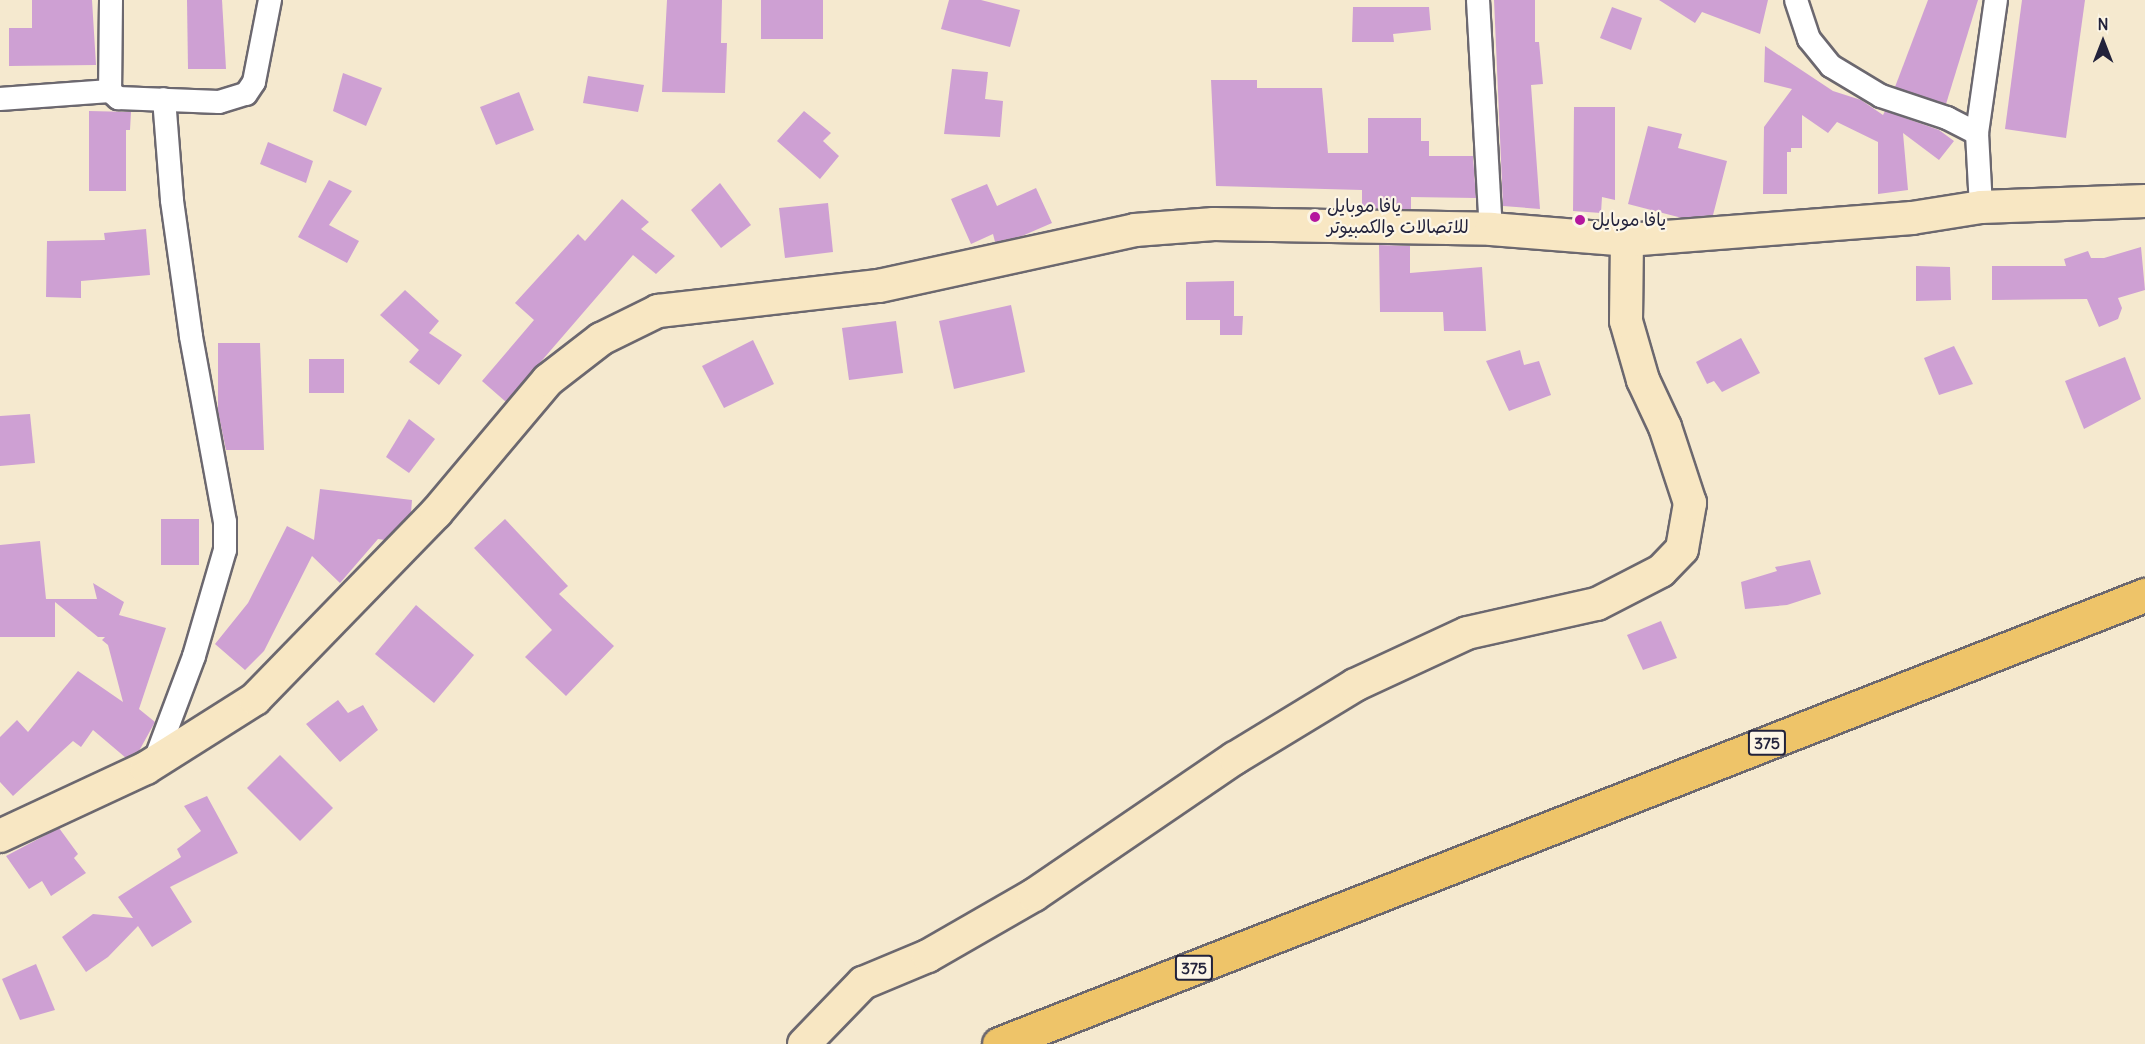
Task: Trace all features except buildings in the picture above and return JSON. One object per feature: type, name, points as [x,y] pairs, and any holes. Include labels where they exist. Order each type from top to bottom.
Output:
[{"type":"main road","points":[[0,837],[155,760],[255,699],[436,513],[548,380],[601,339],[658,311],[879,286],[1135,230],[1214,224],[1491,229],[1627,240],[1912,218],[1982,207],[2145,201]]},
{"type":"main road","points":[[804,1044],[863,983],[928,956],[1034,895],[1235,758],[1355,685],[1467,633],[1597,604],[1661,571],[1682,549],[1690,502],[1665,427],[1643,380],[1626,321],[1627,240]]},
{"type":"main road","name":"375","points":[[999,1044],[2145,594]]},
{"type":"street","points":[[111,0],[110,90],[118,98],[219,102],[246,94],[254,82],[270,0]]},
{"type":"street","points":[[1478,0],[1491,229]]},
{"type":"street","points":[[1796,0],[1809,39],[1831,66],[1881,96],[1947,118],[1977,133]]},
{"type":"street","points":[[1982,207],[1977,133],[1996,0]]},
{"type":"street","points":[[0,99],[110,90]]},
{"type":"street","points":[[155,760],[194,656],[225,550],[225,522],[191,336],[172,200],[164,99]]},
{"type":"place","name":"يافا موبايل للاتصالات والكمبيوتر","points":[[1315,217]]},
{"type":"place","name":"يافا موبايل","points":[[1580,220]]}]
